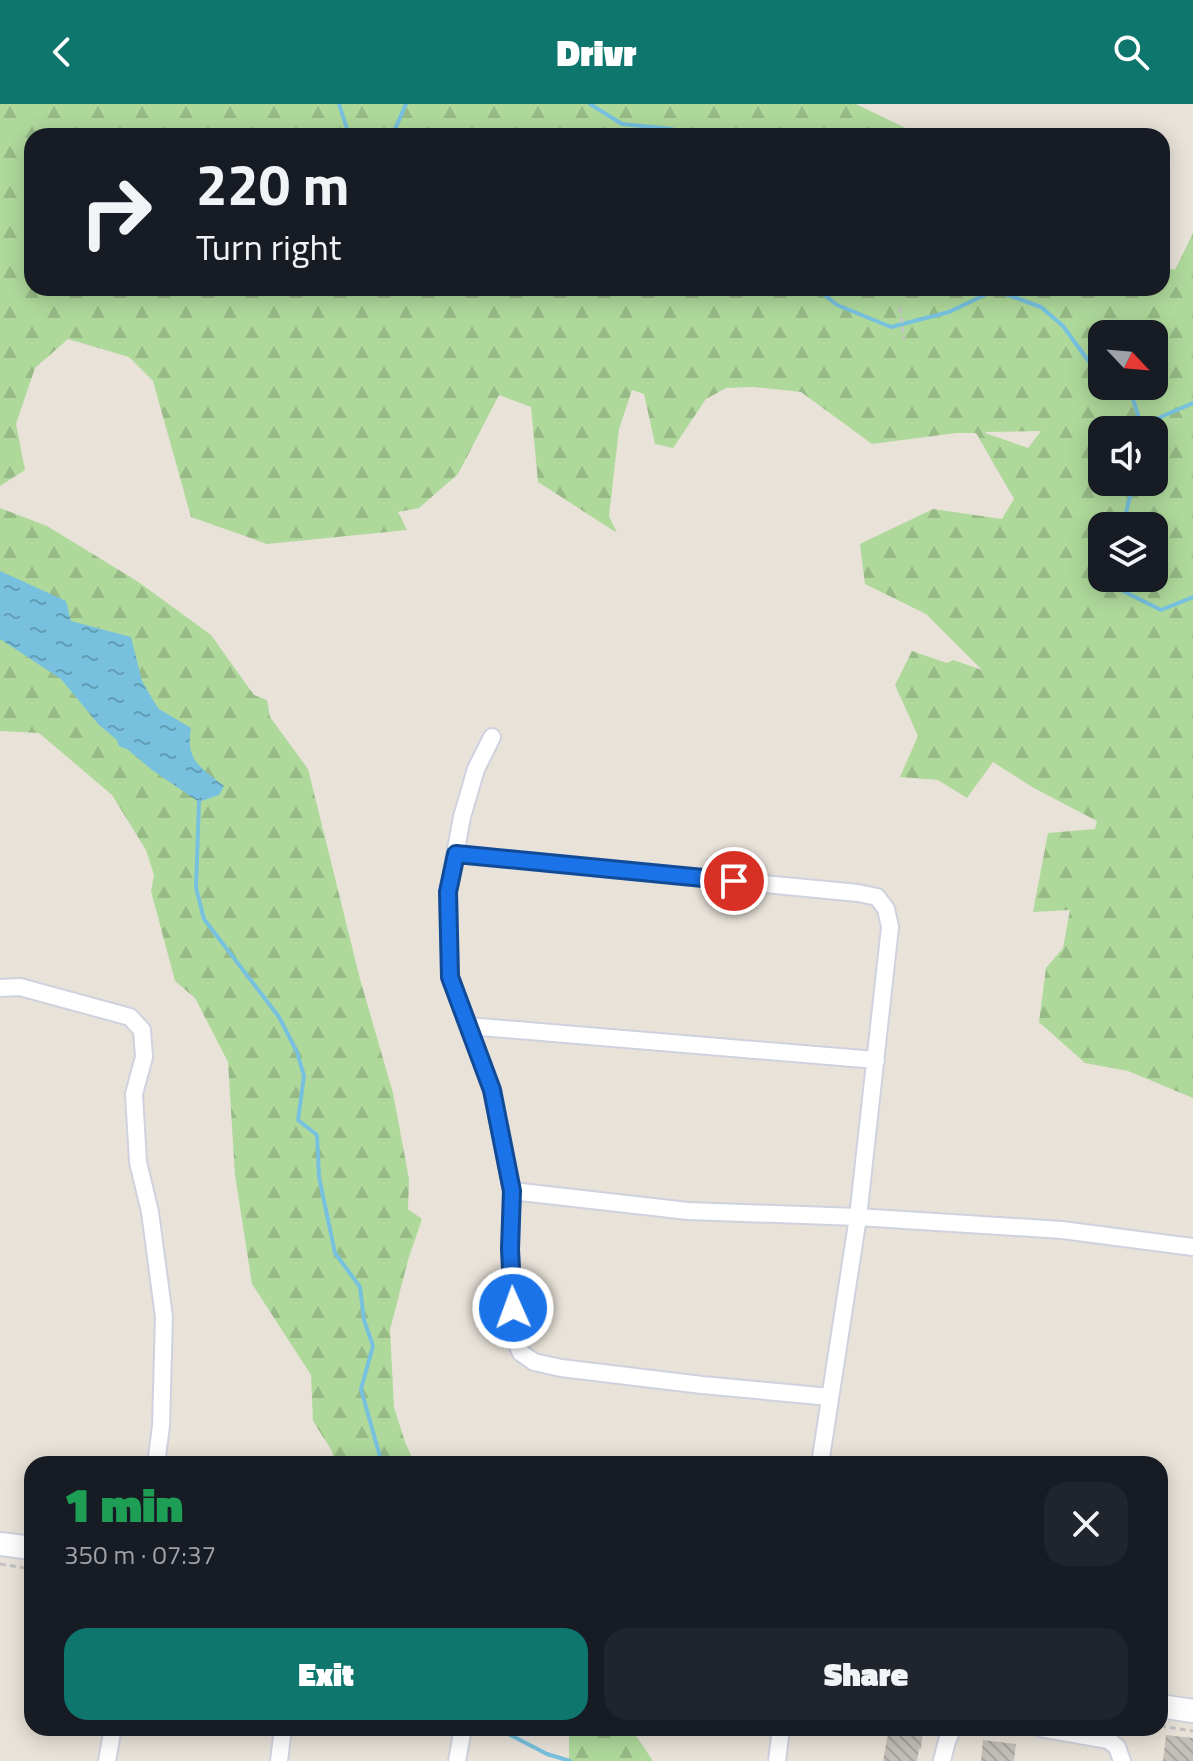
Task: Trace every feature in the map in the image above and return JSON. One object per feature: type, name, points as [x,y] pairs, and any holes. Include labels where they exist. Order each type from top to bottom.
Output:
[{"type":"street","points":[[492,737],[476,769],[462,817],[448,892],[450,977],[492,1090],[512,1191],[510,1249],[514,1337],[521,1353],[534,1362],[561,1368],[830,1397]]},
{"type":"street","points":[[456,854],[858,893],[877,897],[886,909],[890,927],[858,1217],[821,1456]]},
{"type":"street","points":[[0,988],[20,987],[130,1017],[142,1030],[144,1057],[134,1094],[138,1162],[150,1212],[164,1317],[161,1426],[157,1456]]},
{"type":"street","points":[[468,1026],[876,1060]]},
{"type":"street","points":[[512,1191],[688,1211],[858,1217],[1062,1230],[1193,1247]]},
{"type":"street","points":[[0,1544],[24,1547]]},
{"type":"street","points":[[1168,1707],[1193,1711]]},
{"type":"street","points":[[107,1761],[112,1736]]},
{"type":"street","points":[[279,1761],[282,1736]]},
{"type":"street","points":[[457,1761],[462,1736]]},
{"type":"street","points":[[777,1761],[780,1736]]},
{"type":"street","points":[[942,1761],[949,1736]]},
{"type":"street","points":[[1085,1736],[1108,1740],[1117,1747],[1122,1761]]},
{"type":"path","points":[[900,307],[904,340]]},
{"type":"path","points":[[0,1564],[24,1568]]},
{"type":"path","points":[[1168,1727],[1193,1731]]},
{"type":"green space","points":[[0,104],[856,104],[906,128],[24,128],[24,296],[1170,296],[1170,268],[1175,270],[1193,233],[1193,1098],[1128,1071],[1085,1063],[1039,1022],[1046,968],[1063,948],[1070,910],[1033,912],[1048,833],[1095,829],[1097,821],[1032,787],[993,762],[967,798],[938,780],[900,777],[918,736],[895,685],[912,651],[947,663],[953,660],[982,670],[926,614],[865,584],[860,544],[933,509],[1002,519],[1014,499],[976,433],[872,444],[801,392],[754,387],[726,388],[706,399],[673,448],[655,444],[644,394],[632,390],[619,429],[609,516],[617,533],[538,482],[531,407],[499,395],[458,474],[419,508],[398,512],[407,530],[267,544],[191,517],[153,381],[129,357],[68,339],[35,368],[16,424],[25,470],[0,486]],"holes":[[[1041,431],[1028,448],[985,433]]]},
{"type":"green space","points":[[0,508],[47,526],[137,581],[211,635],[254,695],[267,700],[270,717],[308,769],[360,979],[393,1093],[409,1179],[408,1209],[422,1219],[390,1330],[394,1407],[411,1456],[333,1456],[313,1421],[311,1375],[252,1284],[235,1175],[228,1062],[195,998],[175,981],[151,891],[154,875],[146,850],[112,795],[39,733],[0,731]]},
{"type":"green space","points":[[569,1736],[636,1736],[653,1761],[569,1761]]},
{"type":"water","points":[[0,571],[66,601],[71,621],[131,637],[142,681],[159,709],[191,728],[190,748],[193,756],[224,786],[219,795],[199,802],[152,770],[119,746],[117,740],[99,725],[61,679],[0,639]]},
{"type":"building","points":[[888,1736],[922,1736],[917,1761],[883,1761]]},
{"type":"building","points":[[1166,1736],[1193,1738],[1193,1761],[1163,1761]]},
{"type":"building","points":[[983,1740],[1016,1744],[1014,1761],[981,1761]]},
{"type":"waterway","points":[[339,104],[347,128]]},
{"type":"waterway","points":[[396,128],[406,104]]},
{"type":"waterway","points":[[590,104],[622,124],[662,128]]},
{"type":"waterway","points":[[826,296],[837,305],[891,327],[949,312],[982,296]]},
{"type":"waterway","points":[[1011,296],[1041,307],[1063,326],[1088,360]]},
{"type":"waterway","points":[[1133,400],[1138,416]]},
{"type":"waterway","points":[[1163,416],[1193,403]]},
{"type":"waterway","points":[[1126,512],[1131,496]]},
{"type":"waterway","points":[[1125,592],[1161,610],[1193,597]]},
{"type":"waterway","points":[[199,802],[196,888],[204,919],[279,1017],[297,1052],[304,1076],[298,1120],[317,1135],[319,1177],[335,1253],[360,1287],[364,1320],[373,1346],[361,1389],[380,1456]]},
{"type":"waterway","points":[[512,1736],[547,1754],[570,1761]]},
{"type":"route","points":[[513,1308],[510,1249],[512,1191],[492,1090],[450,977],[448,892],[456,854],[734,881]]}]
